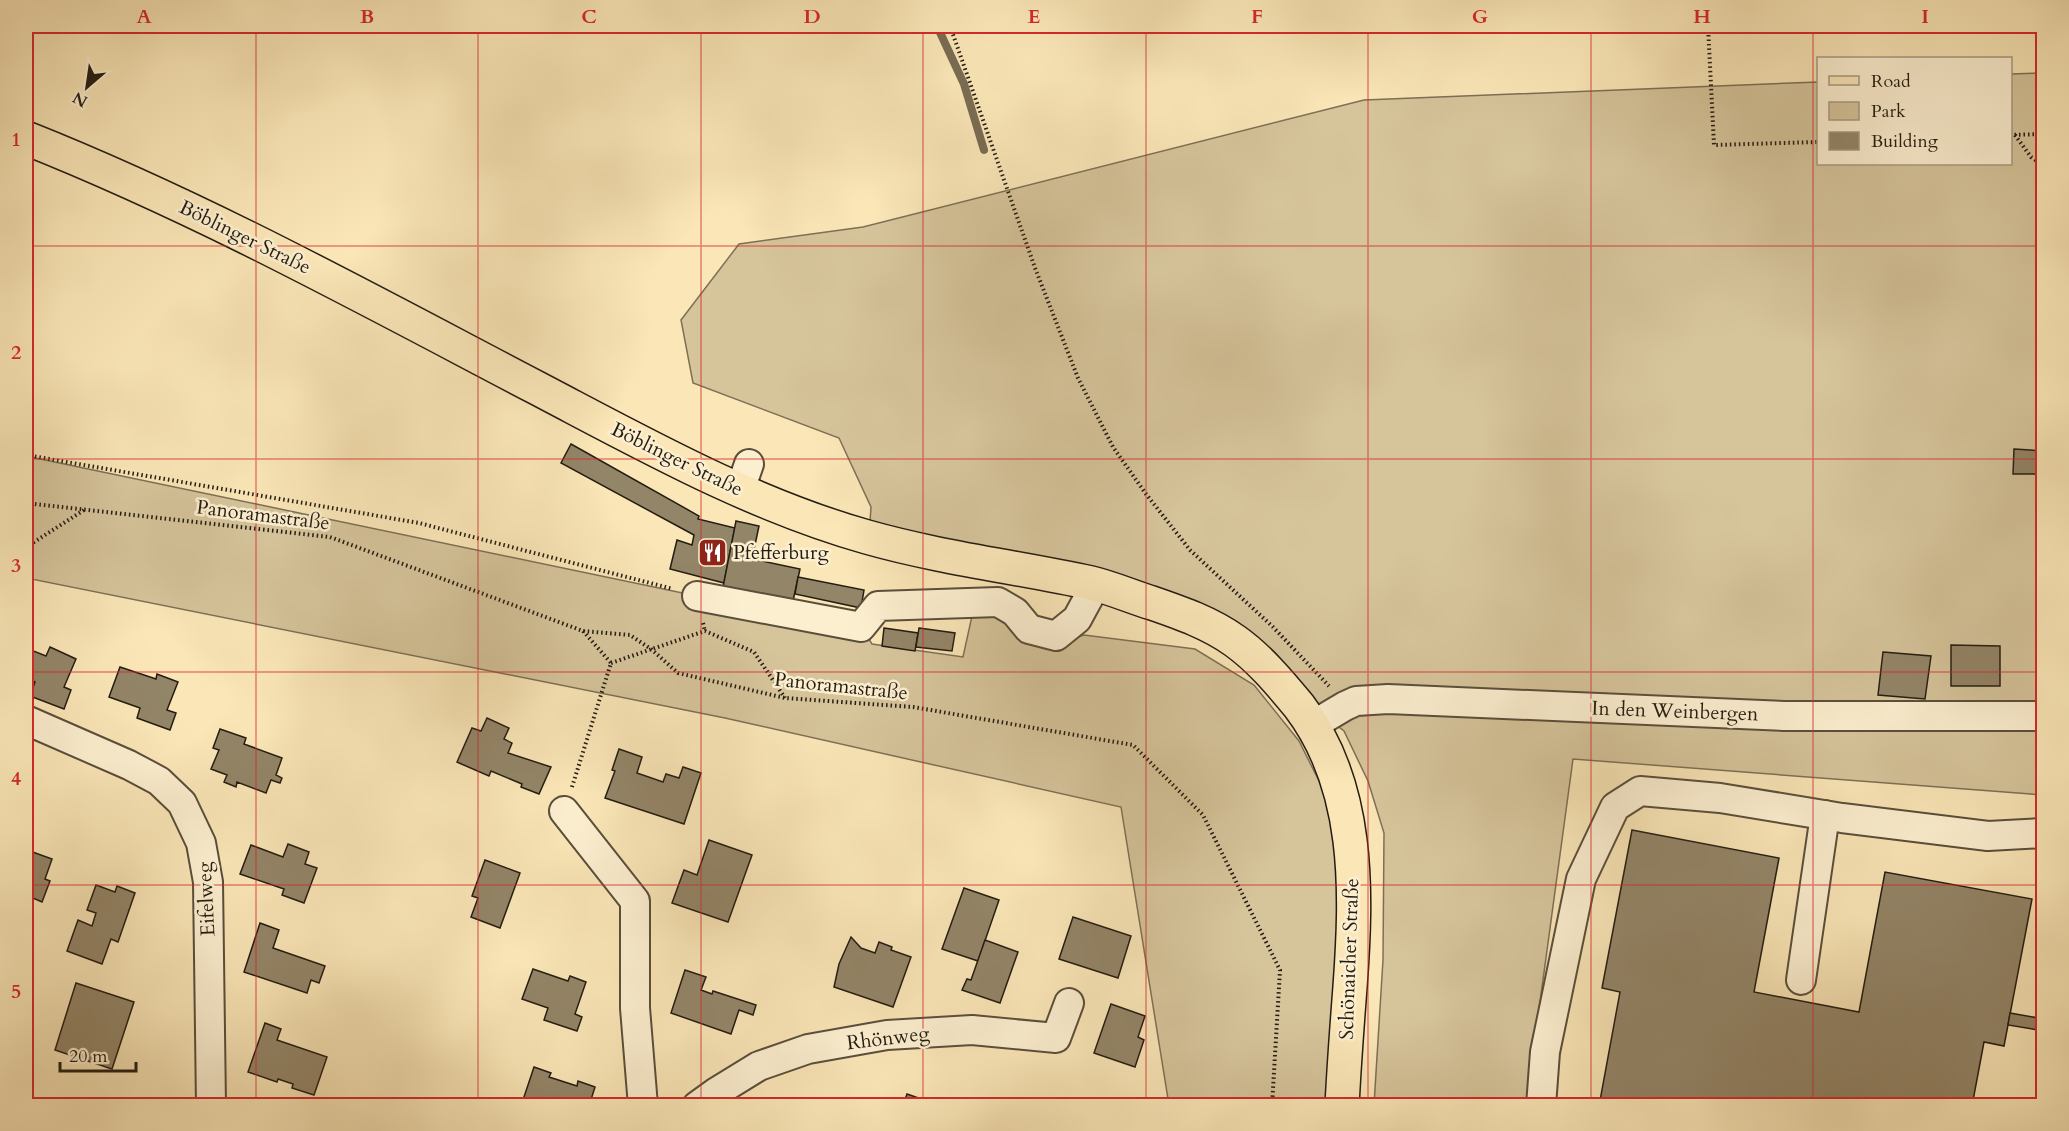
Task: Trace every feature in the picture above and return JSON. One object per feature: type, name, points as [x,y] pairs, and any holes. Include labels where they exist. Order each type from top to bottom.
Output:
[{"type":"main road","name":"Böblinger Straße","points":[[26,138],[157,194],[247,237],[646,445],[745,477],[796,514],[869,537],[974,562],[1096,584],[1193,617],[1236,642],[1327,723]]},
{"type":"main road","name":"Schönaicher Straße","points":[[1327,723],[1350,833],[1354,875],[1355,921],[1342,1106]]},
{"type":"street","points":[[697,596],[861,627],[878,606],[998,602],[1016,612],[1029,629],[1056,636],[1077,619],[1096,584]]},
{"type":"street","name":"In den Weinbergen","points":[[1327,723],[1356,701],[1388,699],[1784,716],[2043,716]]},
{"type":"street","name":"Eifelweg","points":[[26,720],[129,765],[159,781],[182,803],[201,843],[208,882],[211,1106]]},
{"type":"street","points":[[1541,1106],[1545,1053],[1581,879],[1615,807],[1640,791],[1720,798],[1825,815],[1988,836],[2043,833]]},
{"type":"street","points":[[564,811],[635,902],[635,1008],[643,1106]]},
{"type":"street","points":[[1801,980],[1825,815]]},
{"type":"street","name":"Rhönweg","points":[[697,1106],[759,1066],[808,1049],[888,1035],[972,1030],[1056,1038],[1069,1003]]},
{"type":"path","points":[[950,26],[1035,268],[1078,378],[1113,447],[1190,550],[1273,627],[1333,690],[1327,723]]},
{"type":"path","points":[[1708,26],[1714,145],[1817,142]]},
{"type":"path","points":[[2013,135],[2043,134]]},
{"type":"path","points":[[2013,135],[2031,157],[2043,166]]},
{"type":"path","points":[[26,455],[419,523],[697,596]]},
{"type":"path","name":"Panoramastraße","points":[[26,503],[330,537],[583,631],[630,635],[651,649],[678,674],[785,698],[913,708],[1133,745],[1203,815],[1280,970],[1272,1106]]},
{"type":"path","points":[[26,563],[31,544],[84,510]]},
{"type":"path","points":[[26,540],[31,544]]},
{"type":"path","points":[[583,631],[611,663]]},
{"type":"path","points":[[611,663],[705,632],[753,652],[785,698]]},
{"type":"path","points":[[564,811],[611,663]]},
{"type":"green space","points":[[2043,73],[2043,795],[1573,759],[1526,1105],[1374,1105],[1383,960],[1384,833],[1368,781],[1344,731],[1274,677],[1096,584],[869,537],[871,507],[839,438],[693,383],[681,320],[739,244],[863,227],[1364,100],[1817,82],[1817,165],[2012,165],[2012,74]]},
{"type":"green space","points":[[26,456],[697,596],[861,627],[872,644],[963,657],[972,616],[1000,617],[1044,648],[1084,635],[1195,649],[1254,685],[1299,741],[1324,791],[1339,843],[1338,969],[1327,1105],[1169,1105],[1121,807],[725,718],[26,578]]},
{"type":"building","points":[[571,444],[699,516],[698,519],[735,528],[724,583],[670,569],[677,540],[692,545],[694,535],[561,463]]},
{"type":"building","points":[[2014,449],[2044,451],[2044,474],[2013,474]]},
{"type":"building","points":[[736,521],[759,526],[752,559],[800,569],[793,601],[723,587]]},
{"type":"building","points":[[798,577],[864,590],[861,608],[795,594]]},
{"type":"building","points":[[884,628],[918,633],[915,651],[882,646]]},
{"type":"building","points":[[919,628],[955,633],[952,651],[916,647]]},
{"type":"building","points":[[1951,645],[2000,646],[2000,686],[1951,686]]},
{"type":"building","points":[[50,647],[76,659],[64,687],[71,690],[64,709],[30,696],[35,682],[26,678],[26,648],[46,656]]},
{"type":"building","points":[[1883,652],[1931,656],[1925,699],[1878,695]]},
{"type":"building","points":[[120,667],[156,679],[157,674],[178,682],[167,710],[176,713],[170,730],[137,718],[140,708],[109,697]]},
{"type":"building","points":[[487,718],[509,728],[504,739],[512,743],[508,753],[551,767],[539,794],[491,771],[489,776],[457,762],[472,728],[481,731]]},
{"type":"building","points":[[220,729],[246,738],[244,744],[282,758],[276,775],[282,778],[280,783],[271,780],[266,793],[237,782],[236,787],[224,782],[227,775],[211,769],[219,750],[213,748]]},
{"type":"building","points":[[619,749],[642,757],[637,773],[663,782],[666,774],[679,778],[683,767],[701,773],[684,824],[605,798],[615,771],[612,770]]},
{"type":"building","points":[[1632,830],[1779,858],[1754,992],[1859,1012],[1885,872],[2032,899],[2004,1046],[1984,1042],[1972,1106],[1599,1106],[1620,992],[1602,988]]},
{"type":"building","points":[[709,840],[752,855],[728,922],[672,903],[684,870],[697,875]]},
{"type":"building","points":[[26,844],[29,845],[27,850],[52,859],[45,879],[50,881],[42,902],[26,895]]},
{"type":"building","points":[[288,844],[309,852],[305,864],[317,868],[304,903],[282,895],[284,889],[240,874],[251,845],[283,857]]},
{"type":"building","points":[[485,860],[520,873],[500,928],[471,917],[478,898],[472,896]]},
{"type":"building","points":[[96,885],[115,892],[117,886],[135,893],[118,942],[111,939],[102,964],[67,951],[78,920],[92,926],[96,913],[87,910]]},
{"type":"building","points":[[964,888],[999,900],[978,961],[942,949]]},
{"type":"building","points":[[1073,917],[1131,936],[1118,978],[1059,959]]},
{"type":"building","points":[[260,923],[279,930],[273,948],[325,966],[319,983],[311,980],[307,993],[244,972]]},
{"type":"building","points":[[851,937],[861,948],[875,953],[879,942],[892,947],[891,950],[911,957],[893,1007],[834,987],[839,964]]},
{"type":"building","points":[[985,940],[1018,952],[1000,1003],[962,990],[967,979],[971,980]]},
{"type":"building","points":[[533,969],[568,981],[570,976],[586,982],[575,1014],[582,1017],[577,1031],[544,1020],[548,1008],[522,999]]},
{"type":"building","points":[[685,970],[706,977],[701,990],[712,994],[713,991],[756,1005],[753,1015],[739,1010],[731,1034],[671,1013]]},
{"type":"building","points":[[76,983],[134,1002],[112,1069],[55,1050]]},
{"type":"building","points":[[1111,1004],[1145,1016],[1138,1037],[1144,1040],[1135,1067],[1094,1053]]},
{"type":"building","points":[[2010,1013],[2044,1019],[2044,1031],[2008,1025]]},
{"type":"building","points":[[265,1023],[281,1029],[277,1040],[327,1057],[314,1095],[292,1088],[293,1084],[278,1079],[277,1082],[248,1072]]},
{"type":"building","points":[[534,1067],[551,1073],[549,1077],[577,1086],[578,1081],[595,1087],[589,1106],[521,1106]]},
{"type":"building","points":[[907,1094],[933,1103],[933,1106],[903,1106]]},
{"type":"waterway","points":[[937,26],[964,84],[984,150]]},
{"type":"place","name":"Pfefferburg","points":[[712,552]]}]
